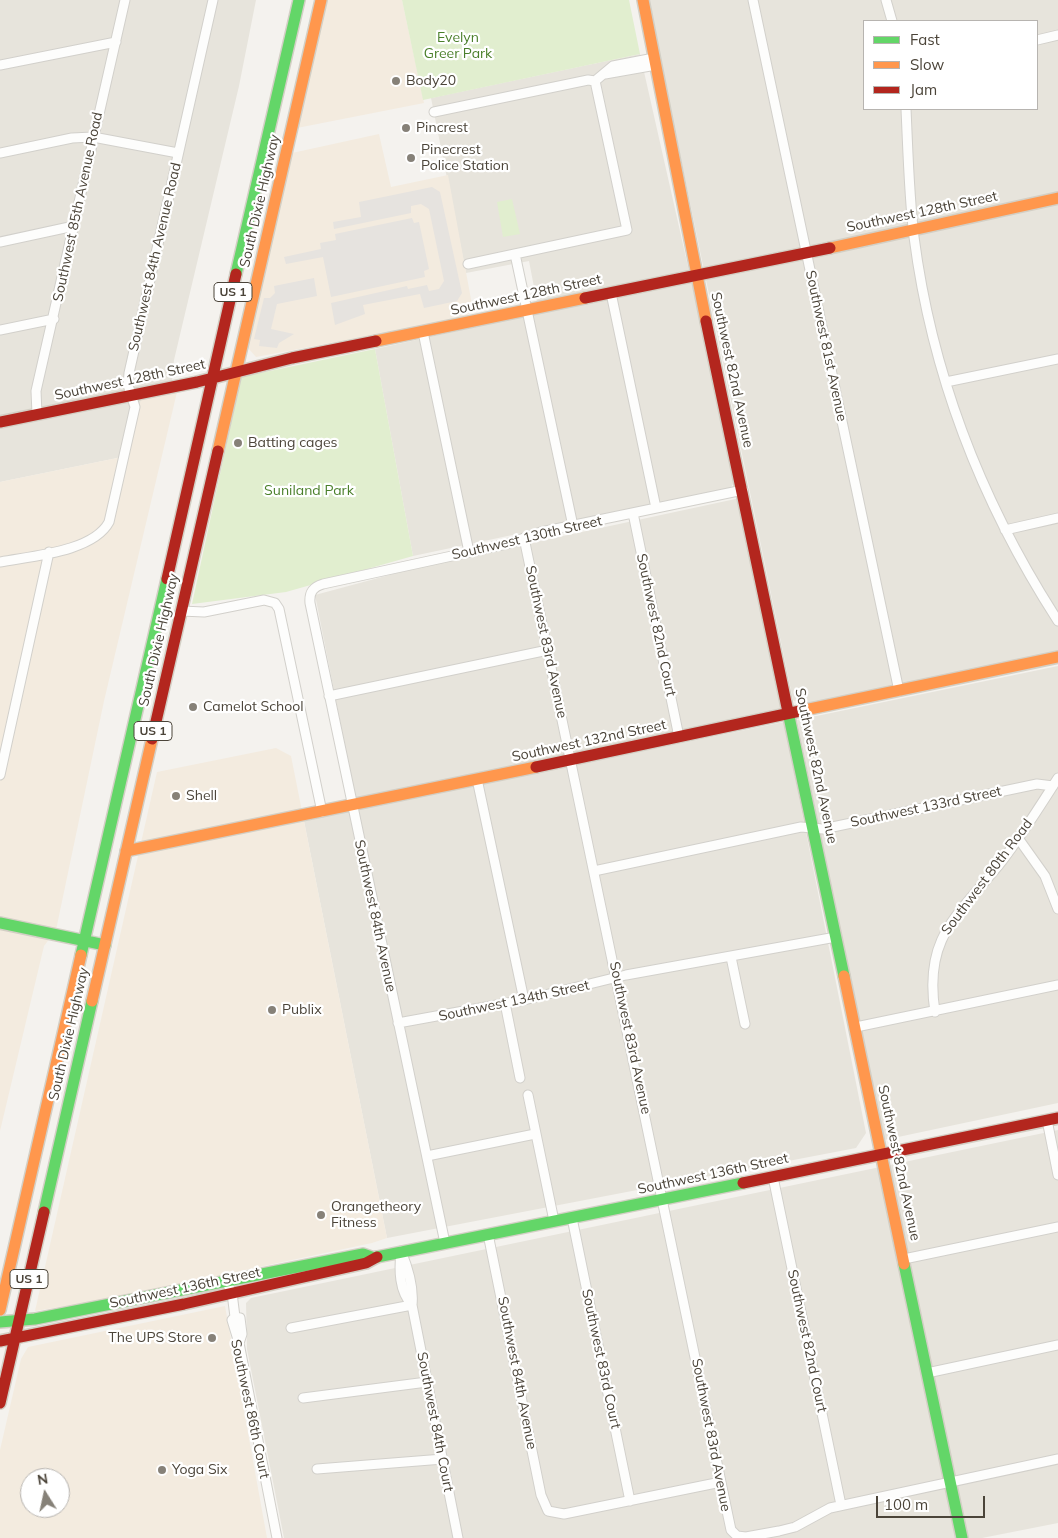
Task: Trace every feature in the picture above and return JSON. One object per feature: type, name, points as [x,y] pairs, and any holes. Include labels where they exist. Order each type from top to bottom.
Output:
[{"type":"main road","name":"South Dixie Highway","points":[[0,1310],[105,945],[272,211],[300,45],[300,0]]},
{"type":"main road","name":"South Dixie Highway","points":[[0,1403],[19,1321],[85,942],[160,606],[252,206],[300,45],[320,0]]},
{"type":"main road","name":"Southwest 82nd Avenue","points":[[643,0],[696,274],[962,1538]]},
{"type":"main road","name":"Southwest 128th Street","points":[[0,422],[213,378],[292,358],[527,311],[1058,198]]},
{"type":"main road","points":[[252,206],[272,211]]},
{"type":"main road","points":[[160,606],[181,611]]},
{"type":"main road","name":"Southwest 132nd Street","points":[[126,851],[679,738],[1058,657]]},
{"type":"main road","points":[[107,846],[126,851]]},
{"type":"main road","points":[[0,923],[105,945]]},
{"type":"main road","name":"Southwest 136th Street","points":[[0,1341],[366,1263],[374,1258],[401,1251],[572,1218],[1052,1119]]},
{"type":"main road","name":"Southwest 136th Street","points":[[0,1322],[19,1321],[363,1254],[374,1258]]},
{"type":"street","name":"Southwest 85th Avenue Road","points":[[37,414],[36,391],[54,319],[125,0]]},
{"type":"street","name":"Southwest 84th Avenue Road","points":[[49,552],[79,546],[96,538],[107,527],[113,508],[135,407],[131,395],[129,372],[213,0]]},
{"type":"street","name":"Southwest 81st Avenue","points":[[753,0],[899,691]]},
{"type":"street","points":[[886,0],[892,20]]},
{"type":"street","points":[[1038,40],[1058,35]]},
{"type":"street","points":[[0,65],[116,42]]},
{"type":"street","points":[[434,112],[588,80],[595,81],[613,66],[655,61]]},
{"type":"street","points":[[468,264],[627,230],[595,81]]},
{"type":"street","points":[[906,110],[913,229],[930,326],[946,382],[972,455],[1005,530],[1058,621]]},
{"type":"street","points":[[0,153],[72,138],[94,137],[178,153]]},
{"type":"street","points":[[0,242],[74,226]]},
{"type":"street","points":[[515,254],[573,526]]},
{"type":"street","points":[[611,293],[656,508]]},
{"type":"street","points":[[0,330],[54,319]]},
{"type":"street","points":[[423,332],[470,552]]},
{"type":"street","points":[[946,382],[1058,359]]},
{"type":"street","name":"Southwest 130th Street","points":[[312,589],[323,584],[470,552],[541,532],[742,490]]},
{"type":"street","name":"Southwest 82nd Court","points":[[633,513],[679,738]]},
{"type":"street","points":[[1005,530],[1058,518]]},
{"type":"street","name":"Southwest 83rd Avenue","points":[[524,538],[664,1199],[730,1526],[737,1536],[751,1537],[802,1524],[823,1510],[841,1505]]},
{"type":"street","points":[[0,562],[49,552],[0,775]]},
{"type":"street","name":"Southwest 84th Avenue","points":[[312,589],[310,603],[445,1243]]},
{"type":"street","points":[[181,611],[204,612],[264,600],[274,601],[279,609],[322,812]]},
{"type":"street","points":[[329,696],[548,650]]},
{"type":"street","points":[[477,779],[524,1000]]},
{"type":"street","name":"Southwest 133rd Street","points":[[594,871],[801,827],[823,829],[1037,784],[1055,782]]},
{"type":"street","name":"Southwest 80th Road","points":[[935,1012],[933,968],[942,937],[961,908],[1000,864],[1055,782]]},
{"type":"street","points":[[1018,838],[1034,857],[1055,889],[1058,909]]},
{"type":"street","name":"Southwest 134th Street","points":[[398,1023],[524,1000],[617,978],[836,937]]},
{"type":"street","points":[[731,957],[745,1024]]},
{"type":"street","points":[[856,1028],[1058,985]]},
{"type":"street","points":[[505,1003],[520,1078]]},
{"type":"street","points":[[528,1095],[554,1221]]},
{"type":"street","points":[[1052,1119],[1058,1175]]},
{"type":"street","points":[[427,1156],[535,1134]]},
{"type":"street","name":"Southwest 82nd Court","points":[[773,1177],[841,1505]]},
{"type":"street","name":"Southwest 83rd Court","points":[[572,1218],[630,1501]]},
{"type":"street","points":[[904,1259],[1058,1226]]},
{"type":"street","name":"Southwest 84th Avenue","points":[[488,1234],[541,1495],[548,1510],[564,1514],[630,1501]]},
{"type":"street","name":"Southwest 84th Court","points":[[401,1251],[399,1268],[405,1297],[412,1305],[458,1538]]},
{"type":"street","points":[[226,1282],[232,1293]]},
{"type":"street","name":"Southwest 86th Court","points":[[232,1293],[235,1317],[240,1318],[242,1334],[239,1343],[277,1538]]},
{"type":"street","points":[[292,1328],[412,1305]]},
{"type":"street","points":[[927,1373],[1058,1345]]},
{"type":"street","points":[[303,1398],[428,1382]]},
{"type":"street","points":[[317,1469],[443,1459]]},
{"type":"street","points":[[841,1505],[1058,1459]]},
{"type":"street","points":[[630,1501],[722,1482]]},
{"type":"street","points":[[452,1538],[458,1538]]},
{"type":"shaded area","points":[[0,0],[256,0],[239,86],[174,360],[171,393],[127,456],[0,482]]},
{"type":"shaded area","points":[[327,0],[402,0],[424,103],[297,128]]},
{"type":"shaded area","points":[[648,0],[1058,0],[1058,651],[804,706],[793,700]]},
{"type":"shaded area","points":[[640,54],[736,479],[730,489],[413,556],[375,349],[539,313],[529,261],[466,273],[431,98]]},
{"type":"shaded area","points":[[379,134],[391,187],[448,175],[473,310],[464,318],[256,357],[248,348],[292,153]]},
{"type":"shaded area","points":[[432,187],[440,192],[462,293],[457,301],[424,308],[420,294],[363,305],[365,314],[335,325],[331,303],[407,286],[408,289],[427,285],[429,291],[439,289],[444,281],[429,209],[421,204],[411,206],[411,213],[334,229],[333,222],[361,217],[359,202]]},
{"type":"shaded area","points":[[412,218],[414,223],[419,222],[429,269],[424,271],[425,277],[331,297],[323,257],[286,264],[284,257],[321,249],[320,243],[336,240],[335,234]]},
{"type":"shaded area","points":[[314,278],[317,296],[277,304],[271,329],[294,334],[279,343],[277,348],[259,346],[260,340],[254,339],[264,298],[270,298],[275,293],[274,286]]},
{"type":"shaded area","points":[[177,392],[104,701],[56,930],[44,946],[0,1131],[0,482],[127,456],[141,399]]},
{"type":"shaded area","points":[[740,498],[782,709],[356,801],[315,595],[419,567]]},
{"type":"shaded area","points":[[1058,666],[1058,1103],[884,1140],[797,720]]},
{"type":"shaded area","points":[[784,722],[866,1133],[856,1148],[387,1238],[304,821]]},
{"type":"shaded area","points":[[276,748],[291,756],[387,1238],[372,1243],[212,1277],[86,1303],[35,1311],[157,772]]},
{"type":"shaded area","points":[[1058,1130],[1058,1523],[982,1538],[284,1538],[247,1349],[246,1303],[251,1298]]},
{"type":"shaded area","points":[[225,1306],[267,1538],[0,1538],[0,1450],[21,1359],[28,1347]]},
{"type":"green space","name":"Evelyn Greer Park","points":[[402,0],[629,0],[640,54],[423,100]]},
{"type":"green space","points":[[512,199],[520,234],[503,237],[497,202]]},
{"type":"green space","name":"Suniland Park","points":[[375,349],[413,556],[286,592],[192,604],[241,377]]},
{"type":"traffic: fast","points":[[236,274],[299,0]]},
{"type":"traffic: fast","points":[[81,955],[167,579]]},
{"type":"traffic: fast","points":[[788,712],[844,976]]},
{"type":"traffic: fast","points":[[0,923],[105,945]]},
{"type":"traffic: fast","points":[[44,1212],[92,1001]]},
{"type":"traffic: fast","points":[[377,1257],[743,1183]]},
{"type":"traffic: fast","points":[[0,1322],[35,1319],[363,1254],[374,1258]]},
{"type":"traffic: fast","points":[[904,1264],[962,1538]]},
{"type":"traffic: slow","points":[[218,451],[321,0]]},
{"type":"traffic: slow","points":[[643,0],[706,321]]},
{"type":"traffic: slow","points":[[830,248],[1058,198]]},
{"type":"traffic: slow","points":[[376,341],[585,298]]},
{"type":"traffic: slow","points":[[800,711],[1058,657]]},
{"type":"traffic: slow","points":[[92,1001],[152,739]]},
{"type":"traffic: slow","points":[[126,851],[536,767]]},
{"type":"traffic: slow","points":[[0,1310],[81,955]]},
{"type":"traffic: slow","points":[[844,976],[904,1264]]},
{"type":"traffic: jam","points":[[585,298],[830,248]]},
{"type":"traffic: jam","points":[[167,579],[236,274]]},
{"type":"traffic: jam","points":[[706,321],[788,712]]},
{"type":"traffic: jam","points":[[0,422],[197,382],[292,358],[376,341]]},
{"type":"traffic: jam","points":[[152,739],[218,451]]},
{"type":"traffic: jam","points":[[536,767],[800,711]]},
{"type":"traffic: jam","points":[[743,1183],[1058,1118]]},
{"type":"traffic: jam","points":[[0,1403],[44,1212]]},
{"type":"traffic: jam","points":[[0,1341],[184,1304],[366,1263],[377,1257]]},
{"type":"place","name":"Body20","points":[[396,81]]},
{"type":"place","name":"Pincrest","points":[[406,128]]},
{"type":"place","name":"Pinecrest Police Station","points":[[411,158]]},
{"type":"place","name":"Batting cages","points":[[238,443]]},
{"type":"place","name":"Camelot School","points":[[193,707]]},
{"type":"place","name":"Shell","points":[[176,796]]},
{"type":"place","name":"Publix","points":[[272,1010]]},
{"type":"place","name":"Orangetheory Fitness","points":[[321,1215]]},
{"type":"place","name":"The UPS Store","points":[[212,1338]]},
{"type":"place","name":"Yoga Six","points":[[162,1470]]}]
